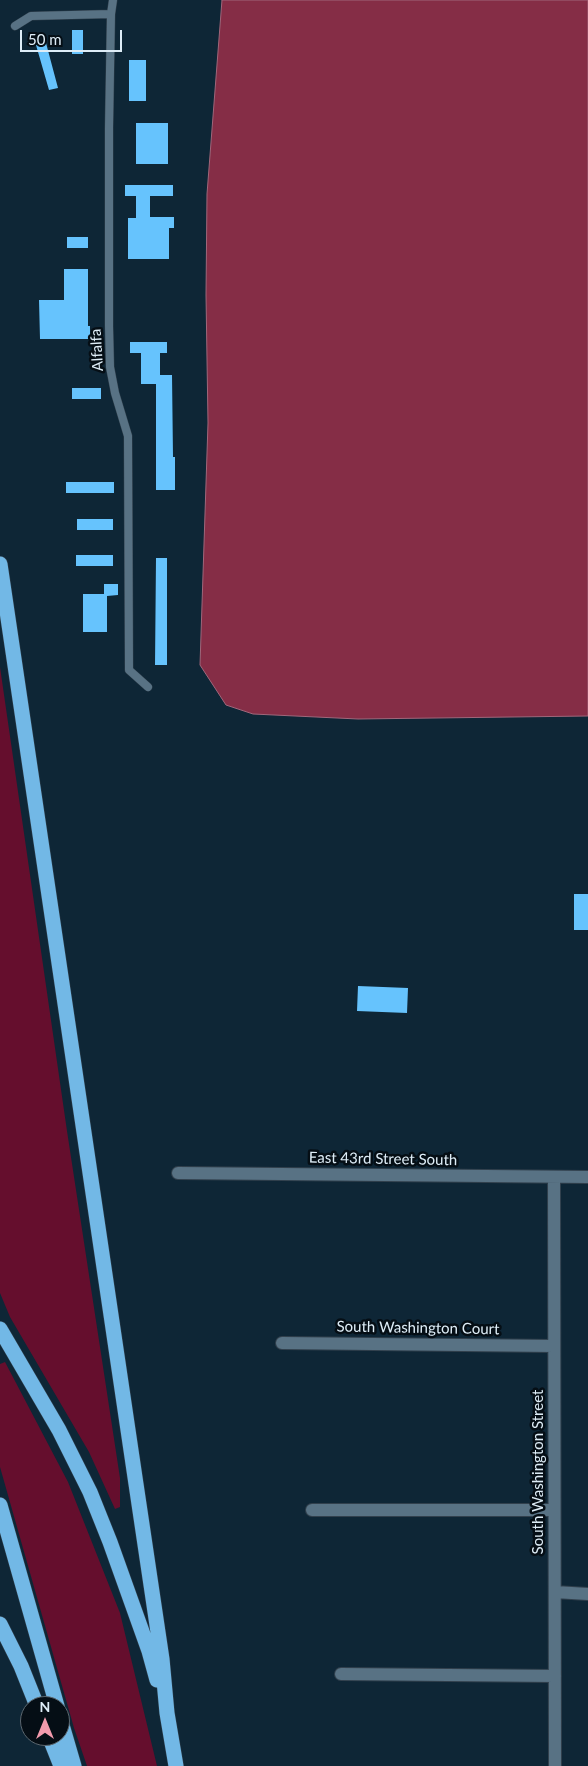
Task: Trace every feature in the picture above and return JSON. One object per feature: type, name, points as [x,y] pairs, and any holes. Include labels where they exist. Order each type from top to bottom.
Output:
[{"type":"highway","points":[[0,564],[161,1649],[167,1713],[176,1766]]},
{"type":"highway","points":[[0,1329],[59,1430],[90,1492],[149,1651],[167,1713]]},
{"type":"highway","points":[[0,1505],[54,1696]]},
{"type":"highway","points":[[0,1624],[21,1666],[33,1696]]},
{"type":"highway","points":[[53,1746],[61,1766]]},
{"type":"highway","points":[[68,1746],[74,1766]]},
{"type":"street","name":"East 43rd Street South","points":[[178,1172],[588,1177]]},
{"type":"street","name":"South Washington Street","points":[[554,1177],[555,1766]]},
{"type":"street","name":"South Washington Court","points":[[282,1343],[554,1346]]},
{"type":"street","points":[[312,1510],[554,1510]]},
{"type":"street","points":[[554,1592],[588,1594]]},
{"type":"street","points":[[341,1674],[555,1676]]},
{"type":"lane","name":"Alfalfa","points":[[113,0],[111,14],[110,367],[115,393],[128,436],[129,670],[148,687]]},
{"type":"lane","points":[[15,26],[30,16],[111,14]]},
{"type":"shaded area","points":[[222,0],[588,0],[588,716],[358,719],[253,714],[226,705],[200,665],[208,423],[207,194]]},
{"type":"shaded area","points":[[0,667],[67,1131],[120,1478],[120,1507],[115,1509],[89,1452],[10,1317],[0,1293]]},
{"type":"shaded area","points":[[5,1362],[68,1482],[120,1613],[157,1766],[87,1766],[70,1714],[70,1696],[65,1696],[0,1467],[0,1364]]},
{"type":"building","points":[[72,30],[83,30],[83,54],[72,54]]},
{"type":"building","points":[[46,43],[58,88],[49,90],[36,45]]},
{"type":"building","points":[[129,60],[146,60],[146,101],[129,101]]},
{"type":"building","points":[[136,123],[168,123],[168,164],[136,164]]},
{"type":"building","points":[[125,185],[173,185],[173,196],[150,196],[150,217],[174,217],[174,228],[169,228],[169,259],[128,259],[128,218],[136,218],[136,196],[125,196]]},
{"type":"building","points":[[67,237],[88,237],[88,248],[67,248]]},
{"type":"building","points":[[64,269],[88,269],[88,326],[90,326],[90,339],[40,339],[39,300],[64,300]]},
{"type":"building","points":[[130,342],[167,342],[167,353],[160,353],[160,375],[172,375],[175,490],[156,490],[156,384],[141,384],[141,353],[130,353]]},
{"type":"building","points":[[72,388],[101,388],[101,399],[72,399]]},
{"type":"building","points":[[66,482],[114,482],[114,493],[66,493]]},
{"type":"building","points":[[77,519],[113,519],[113,530],[77,530]]},
{"type":"building","points":[[76,555],[113,555],[113,566],[76,566]]},
{"type":"building","points":[[156,558],[167,558],[167,665],[155,665]]},
{"type":"building","points":[[104,584],[118,584],[118,595],[107,596],[107,632],[83,632],[83,594],[104,594]]},
{"type":"building","points":[[574,894],[588,894],[588,930],[574,930]]},
{"type":"building","points":[[358,986],[408,988],[407,1013],[357,1011]]}]
